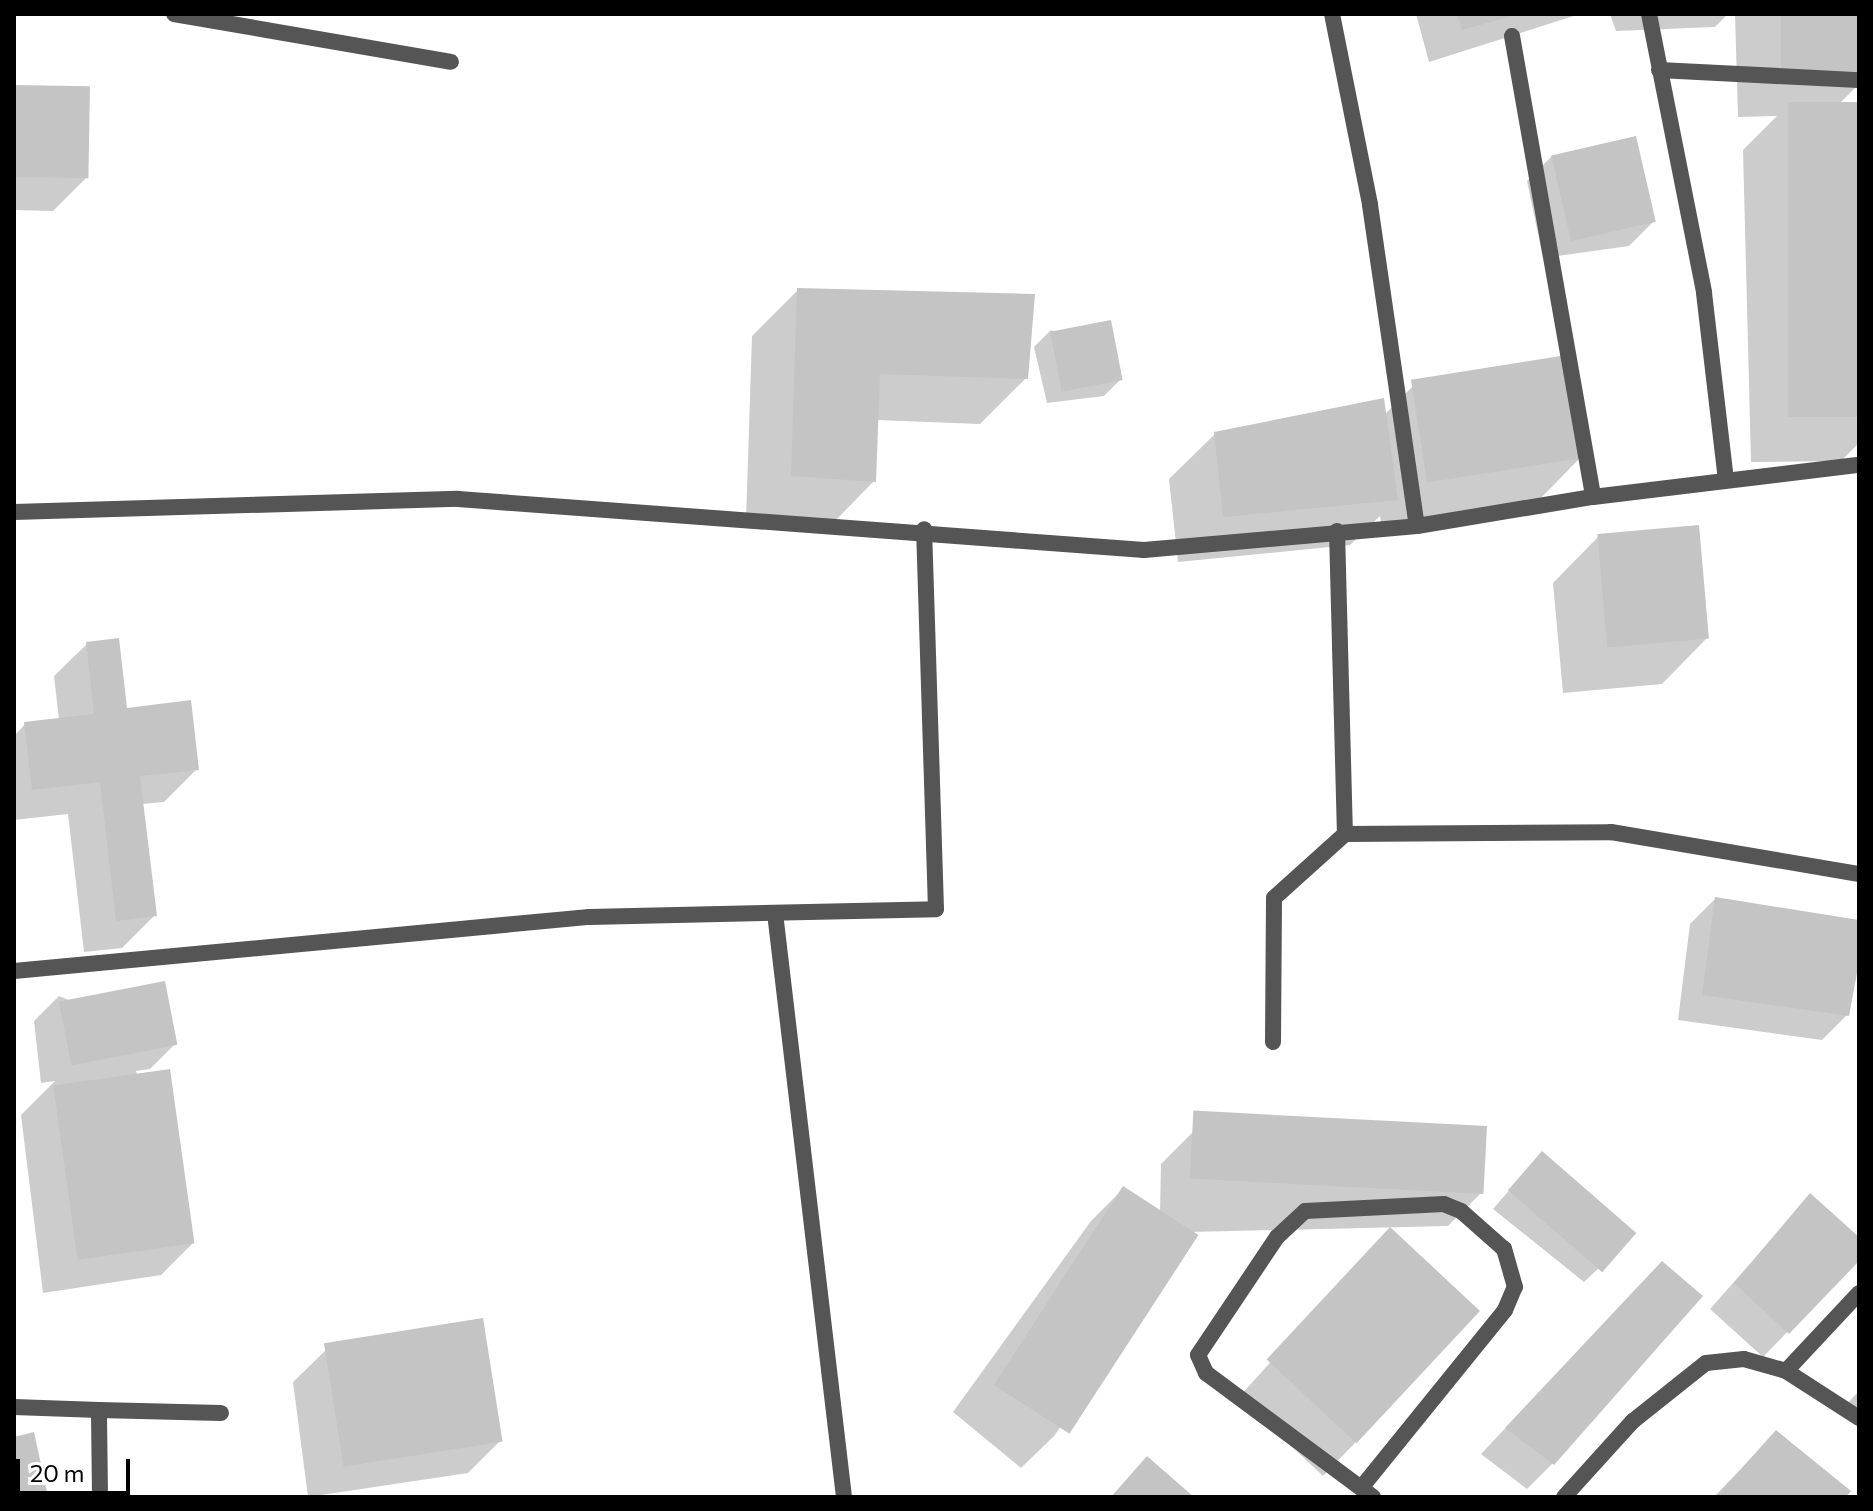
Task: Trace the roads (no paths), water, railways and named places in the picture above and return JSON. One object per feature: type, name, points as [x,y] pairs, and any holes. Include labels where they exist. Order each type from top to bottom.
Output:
[{"type":"street","points":[[174,14],[451,62]]},
{"type":"street","points":[[1332,14],[1370,205],[1417,526]]},
{"type":"street","points":[[1649,14],[1704,293],[1726,480]]},
{"type":"street","points":[[1512,36],[1593,497]]},
{"type":"street","points":[[1659,70],[1859,80]]},
{"type":"street","points":[[14,512],[458,499],[924,529],[1144,550],[1417,526],[1593,497],[1859,465]]},
{"type":"street","points":[[14,971],[589,917],[936,909],[924,529]]},
{"type":"street","points":[[1337,531],[1345,834]]},
{"type":"street","points":[[1273,1042],[1274,898],[1345,834],[1611,832],[1859,874]]},
{"type":"street","points":[[775,913],[844,1497]]},
{"type":"street","points":[[1444,1204],[1461,1211],[1504,1249],[1515,1287],[1505,1310],[1367,1493],[1206,1373],[1198,1355],[1277,1237],[1305,1211],[1444,1204]]},
{"type":"street","points":[[1786,1371],[1859,1293]]},
{"type":"street","points":[[1564,1497],[1633,1421],[1706,1363],[1744,1359],[1786,1371],[1859,1418]]},
{"type":"street","points":[[14,1407],[221,1413]]},
{"type":"street","points":[[99,1410],[100,1497]]}]
